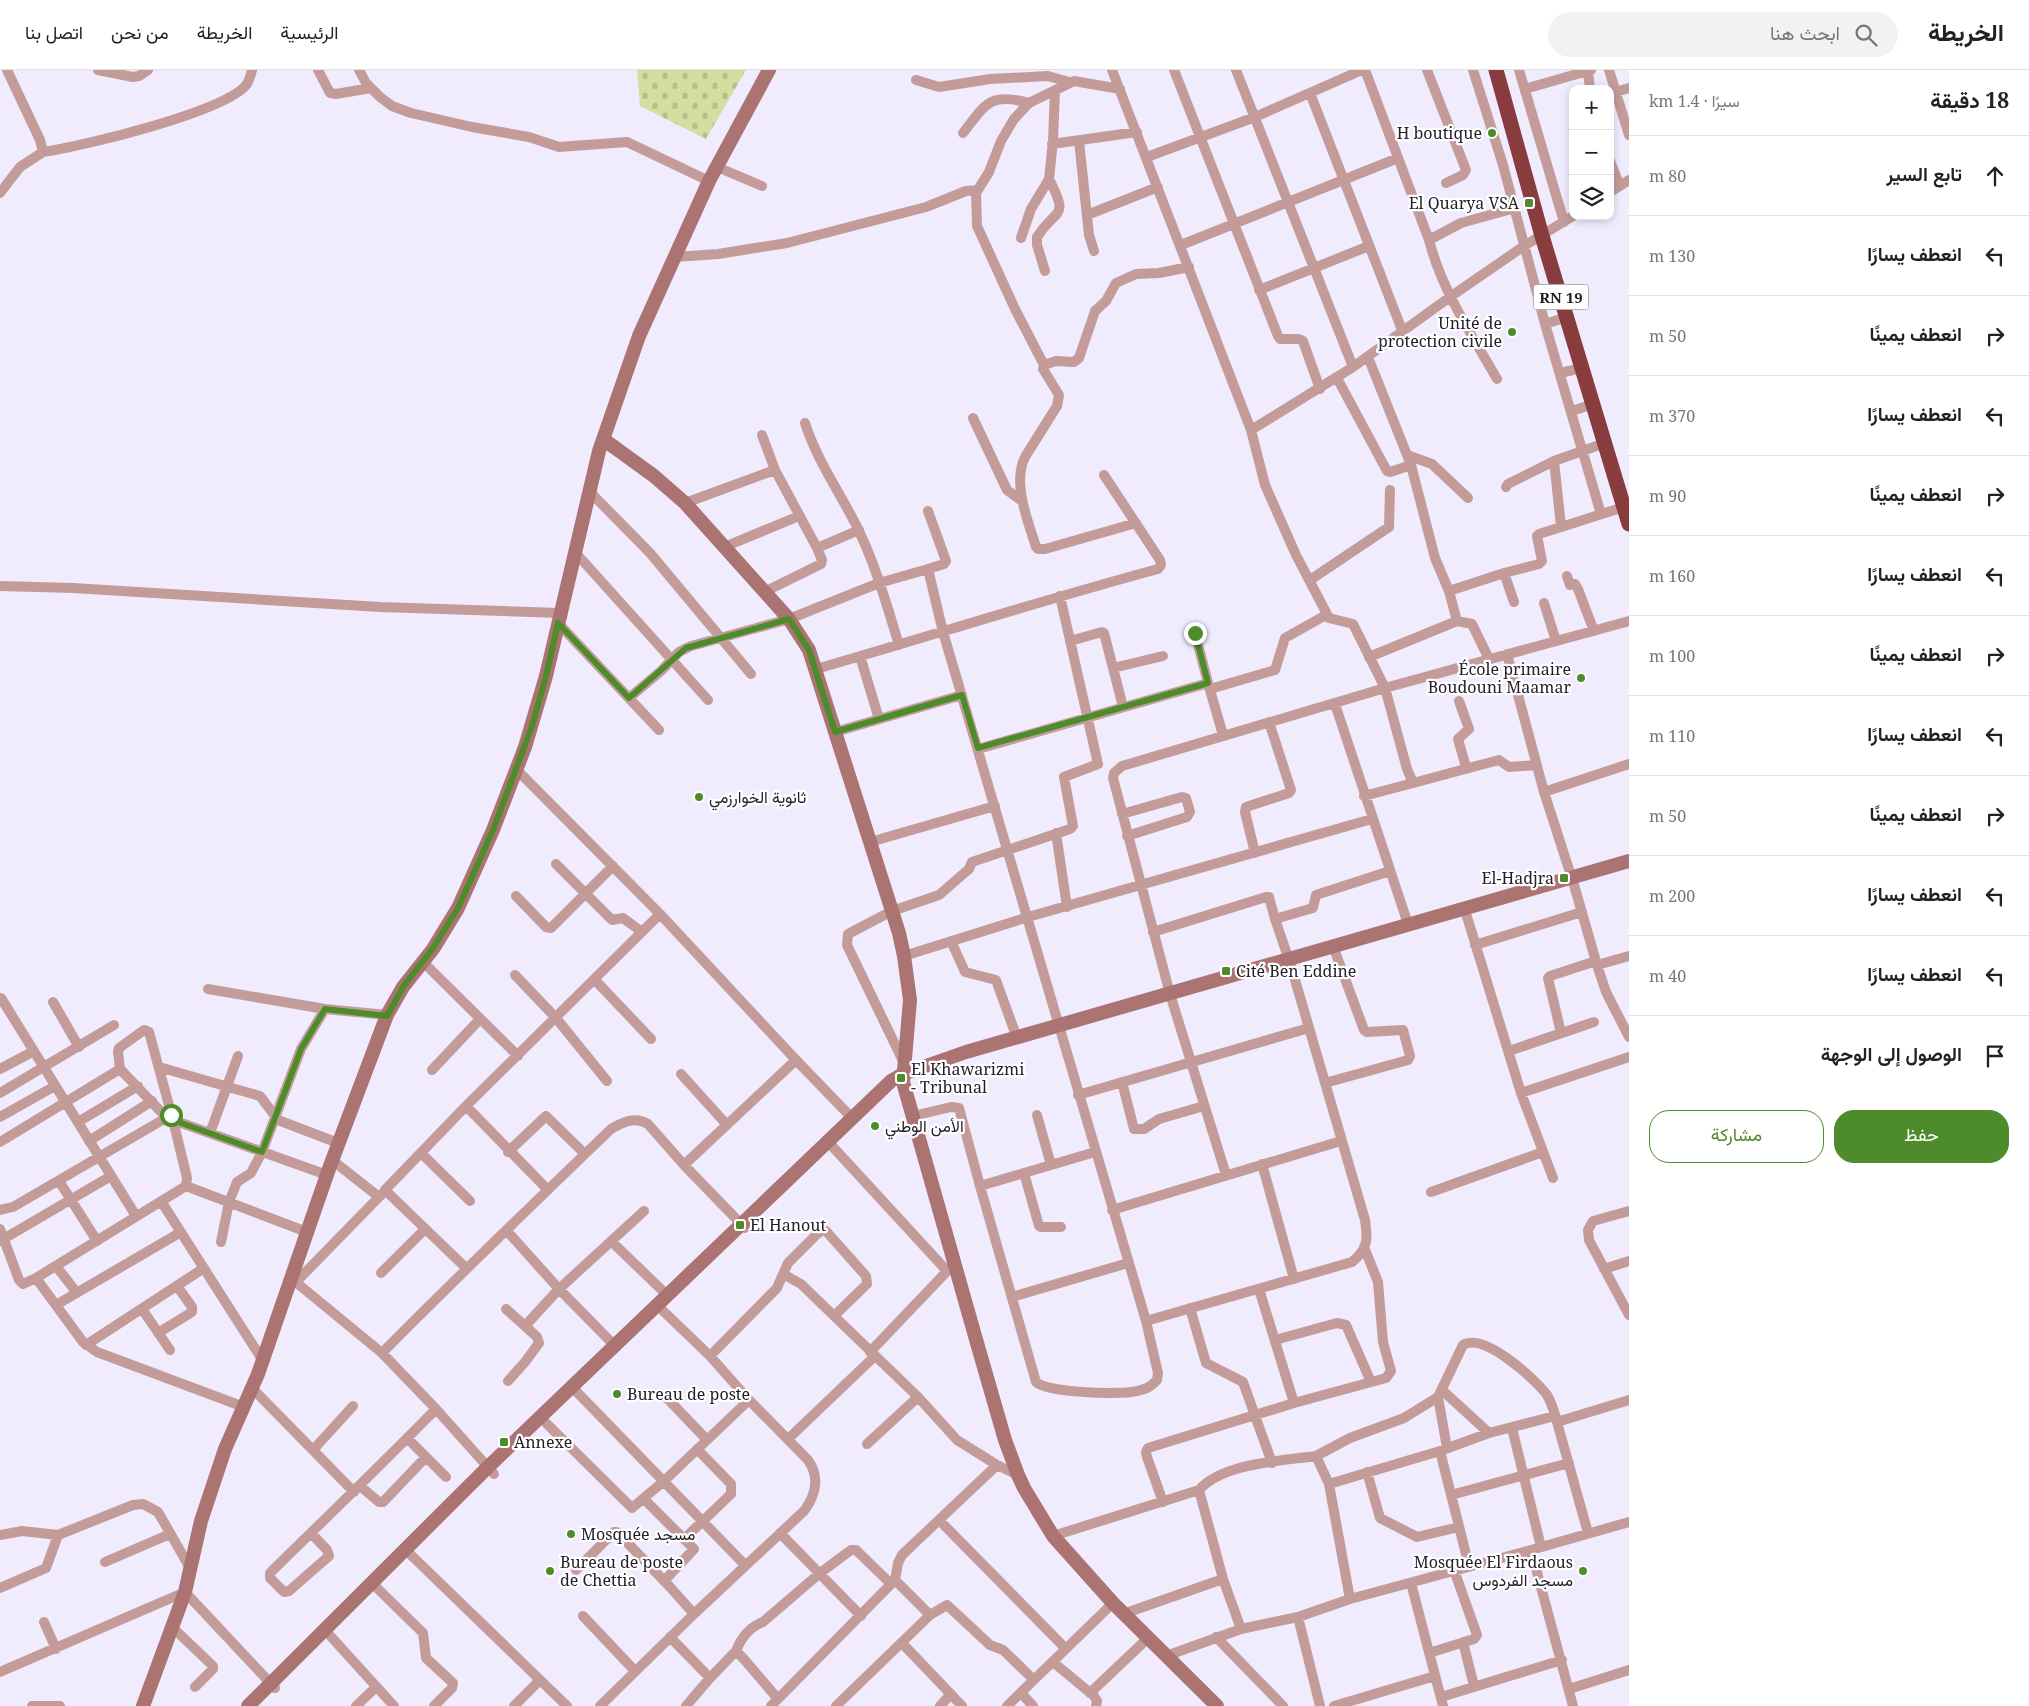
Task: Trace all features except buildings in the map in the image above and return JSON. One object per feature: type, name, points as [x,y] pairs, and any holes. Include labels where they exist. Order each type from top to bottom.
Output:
[{"type":"highway","name":"RN 19","points":[[1496,70],[1542,236],[1629,524]]},
{"type":"main road","points":[[143,1706],[185,1592],[207,1503],[225,1449],[252,1388],[294,1281],[306,1232],[387,1016],[403,987],[433,948],[458,908],[493,830],[532,726],[546,676],[588,490],[603,439],[639,336],[709,181],[769,70]]},
{"type":"main road","points":[[603,439],[654,476],[685,503],[789,619],[809,650],[892,911],[904,956],[910,1000],[904,1073],[913,1116],[951,1268],[1018,1475],[1053,1536],[1123,1614],[1217,1706]]},
{"type":"main road","points":[[1573,881],[1629,861]]},
{"type":"main road","points":[[1334,949],[1573,881],[1629,869]]},
{"type":"main road","points":[[326,1632],[377,1588],[491,1471],[546,1422],[616,1346],[660,1308],[668,1296],[832,1146],[904,1073],[1290,963],[1408,924],[1465,911]]},
{"type":"main road","points":[[248,1706],[272,1686],[891,1082],[904,1073],[966,1052],[1060,1029]]},
{"type":"main road","points":[[257,1706],[272,1686]]},
{"type":"street","points":[[7,70],[40,140],[43,152]]},
{"type":"street","points":[[98,70],[133,77],[143,74],[148,70]]},
{"type":"street","points":[[0,193],[20,167],[43,152],[67,148],[145,128],[210,107],[245,86],[252,70]]},
{"type":"street","points":[[318,70],[330,93],[336,94],[372,88]]},
{"type":"street","points":[[359,70],[386,103],[411,113],[472,127],[529,136],[559,147],[630,143],[709,181]]},
{"type":"street","points":[[1112,70],[1251,430],[1265,485],[1296,556],[1310,580],[1326,615],[1332,619],[1353,624],[1385,688],[1407,769],[1413,783]]},
{"type":"street","points":[[1174,70],[1199,138],[1279,338],[1303,341],[1320,389]]},
{"type":"street","points":[[1236,70],[1354,367]]},
{"type":"street","points":[[1147,157],[1254,117],[1364,70],[1429,240],[1440,276],[1497,380]]},
{"type":"street","points":[[1427,70],[1466,170],[1463,176],[1446,183]]},
{"type":"street","points":[[1473,70],[1503,165],[1545,324],[1601,514]]},
{"type":"street","points":[[1251,430],[1354,367],[1402,330],[1524,246],[1569,219],[1519,70]]},
{"type":"street","points":[[1525,89],[1589,70],[1590,85]]},
{"type":"street","points":[[1609,70],[1629,135]]},
{"type":"street","points":[[916,80],[939,87],[990,79],[1048,76],[1069,82],[1079,81],[1120,89]]},
{"type":"street","points":[[1069,82],[1029,103],[1014,119],[1001,142],[989,172],[978,190],[976,198],[977,226],[1015,309],[1044,365],[1043,369],[1059,395],[1057,406],[1023,461],[1022,501],[1036,547],[1041,550],[1136,523]]},
{"type":"street","points":[[1615,92],[1629,88]]},
{"type":"street","points":[[1021,238],[1031,209],[1049,180],[1055,90]]},
{"type":"street","points":[[1310,93],[1402,330]]},
{"type":"street","points":[[963,133],[984,106],[990,102],[1011,99],[1029,103]]},
{"type":"street","points":[[1052,144],[1137,132]]},
{"type":"street","points":[[1079,140],[1087,214],[1094,251]]},
{"type":"street","points":[[1181,246],[1398,158]]},
{"type":"street","points":[[717,167],[762,186]]},
{"type":"street","points":[[1614,168],[1625,183],[1614,190]]},
{"type":"street","points":[[1045,271],[1037,245],[1037,237],[1058,214],[1060,207],[1059,199],[1049,180]]},
{"type":"street","points":[[1087,214],[1158,187]]},
{"type":"street","points":[[675,257],[718,254],[787,243],[926,207],[966,191],[978,190]]},
{"type":"street","points":[[1429,240],[1461,223],[1515,208]]},
{"type":"street","points":[[1259,290],[1369,246]]},
{"type":"street","points":[[1044,365],[1056,360],[1074,362],[1080,358],[1095,311],[1106,301],[1116,283],[1136,274],[1159,273],[1189,267]]},
{"type":"street","points":[[1545,324],[1567,317]]},
{"type":"street","points":[[1368,357],[1411,466],[1435,558],[1449,592],[1457,621]]},
{"type":"street","points":[[1560,373],[1582,368]]},
{"type":"street","points":[[1337,378],[1387,471],[1390,472],[1411,466]]},
{"type":"street","points":[[1572,411],[1593,404]]},
{"type":"street","points":[[973,418],[1007,490],[1022,501]]},
{"type":"street","points":[[805,423],[811,442],[859,530],[899,645]]},
{"type":"street","points":[[762,435],[775,470],[822,560],[821,564],[764,592]]},
{"type":"street","points":[[1506,487],[1508,484],[1554,461],[1605,443]]},
{"type":"street","points":[[1407,455],[1432,464],[1468,498]]},
{"type":"street","points":[[1554,461],[1561,526]]},
{"type":"street","points":[[685,503],[775,470]]},
{"type":"street","points":[[816,669],[1160,568],[1160,560],[1104,475]]},
{"type":"street","points":[[588,490],[650,553],[752,674]]},
{"type":"street","points":[[1310,580],[1390,527],[1390,490]]},
{"type":"street","points":[[1449,592],[1504,573],[1541,563],[1537,536],[1561,526],[1624,507]]},
{"type":"street","points":[[629,698],[686,648],[789,619],[879,583],[944,564],[946,560],[928,511]]},
{"type":"street","points":[[724,547],[799,516]]},
{"type":"street","points":[[816,548],[859,530]]},
{"type":"street","points":[[574,551],[708,700]]},
{"type":"street","points":[[913,1116],[951,1106],[959,1108],[1036,1382],[1047,1388],[1129,1393],[1142,1390],[1154,1384],[1158,1373],[1146,1320],[1078,1095],[1028,917],[943,632],[928,569]]},
{"type":"street","points":[[1504,573],[1514,602]]},
{"type":"street","points":[[1567,576],[1570,585],[1576,584],[1594,631]]},
{"type":"street","points":[[0,586],[73,588],[559,618],[659,730]]},
{"type":"street","points":[[904,1073],[846,940],[848,934],[892,911],[939,895],[969,869],[972,862],[1056,834],[1073,826],[1065,775],[1097,765],[1060,596]]},
{"type":"street","points":[[1544,603],[1556,641]]},
{"type":"street","points":[[978,748],[1123,708],[1275,670],[1285,638],[1326,615]]},
{"type":"street","points":[[1369,657],[1457,621],[1472,624],[1488,660]]},
{"type":"street","points":[[1226,1175],[1171,998],[1140,886],[1113,778],[1118,769],[1122,766],[1223,735],[1385,688],[1629,621]]},
{"type":"street","points":[[1070,641],[1104,633],[1123,708]]},
{"type":"street","points":[[1195,633],[1223,735]]},
{"type":"street","points":[[1507,654],[1544,792],[1573,881],[1596,963],[1606,992],[1629,1037]]},
{"type":"street","points":[[860,656],[879,719]]},
{"type":"street","points":[[1113,668],[1163,656]]},
{"type":"street","points":[[835,732],[962,695]]},
{"type":"street","points":[[1459,701],[1469,729],[1458,738],[1466,768]]},
{"type":"street","points":[[1335,704],[1408,924]]},
{"type":"street","points":[[1254,853],[1245,812],[1246,808],[1289,793],[1291,790],[1269,722]]},
{"type":"street","points":[[1364,796],[1501,760],[1509,767],[1537,766]]},
{"type":"street","points":[[1544,792],[1629,764]]},
{"type":"street","points":[[516,769],[660,914],[852,1118]]},
{"type":"street","points":[[1122,814],[1182,796],[1186,798],[1190,812],[1187,817],[1127,836]]},
{"type":"street","points":[[870,842],[995,806]]},
{"type":"street","points":[[904,956],[1028,917],[1372,819]]},
{"type":"street","points":[[1056,834],[1067,906]]},
{"type":"street","points":[[556,864],[612,920],[623,918],[642,932]]},
{"type":"street","points":[[516,896],[549,928],[554,927],[612,866]]},
{"type":"street","points":[[1275,919],[1313,908],[1316,895],[1390,871]]},
{"type":"street","points":[[1146,1320],[1352,1262],[1359,1256],[1367,1242],[1365,1220],[1269,897],[1153,932]]},
{"type":"street","points":[[1465,911],[1521,1093],[1553,1178]]},
{"type":"street","points":[[1475,945],[1582,912]]},
{"type":"street","points":[[491,1471],[436,1408],[382,1353],[294,1281],[382,1194],[466,1106],[660,914]]},
{"type":"street","points":[[951,941],[965,972],[996,980],[1017,1038]]},
{"type":"street","points":[[1325,1083],[1410,1058],[1403,1030],[1367,1032],[1364,1030],[1334,949]]},
{"type":"street","points":[[1561,1034],[1550,990],[1549,977],[1596,963],[1629,956]]},
{"type":"street","points":[[423,962],[518,1056]]},
{"type":"street","points":[[515,975],[556,1018],[607,1081]]},
{"type":"street","points":[[595,980],[651,1039]]},
{"type":"street","points":[[208,989],[325,1009],[387,1016]]},
{"type":"street","points":[[1,998],[136,1216]]},
{"type":"street","points":[[53,1002],[78,1047]]},
{"type":"street","points":[[221,1242],[229,1202],[237,1182],[250,1175],[262,1152],[301,1049],[325,1009]]},
{"type":"street","points":[[432,1070],[480,1019]]},
{"type":"street","points":[[1509,1051],[1594,1022]]},
{"type":"street","points":[[0,1094],[114,1025]]},
{"type":"street","points":[[1078,1095],[1309,1028]]},
{"type":"street","points":[[186,1186],[187,1178],[170,1118],[159,1068],[149,1032],[144,1030],[119,1048],[120,1069],[170,1118],[327,1175]]},
{"type":"street","points":[[2,1065],[34,1051]]},
{"type":"street","points":[[210,1133],[238,1056]]},
{"type":"street","points":[[1521,1093],[1629,1057]]},
{"type":"street","points":[[684,1165],[796,1060]]},
{"type":"street","points":[[159,1068],[260,1096],[275,1118],[338,1143]]},
{"type":"street","points":[[0,1142],[120,1069]]},
{"type":"street","points":[[680,1074],[727,1125]]},
{"type":"street","points":[[1122,1082],[1134,1129],[1144,1129],[1159,1118],[1204,1106]]},
{"type":"street","points":[[0,1117],[55,1086]]},
{"type":"street","points":[[78,1122],[138,1086]]},
{"type":"street","points":[[89,1141],[152,1101]]},
{"type":"street","points":[[466,1106],[508,1152],[548,1190]]},
{"type":"street","points":[[1037,1115],[1051,1165]]},
{"type":"street","points":[[508,1152],[546,1116],[585,1154]]},
{"type":"street","points":[[0,1210],[13,1207],[170,1118]]},
{"type":"street","points":[[382,1353],[466,1268],[507,1231],[611,1129],[621,1123],[634,1120],[643,1121],[648,1124],[684,1165],[744,1226]]},
{"type":"street","points":[[1112,1210],[1341,1141]]},
{"type":"street","points":[[788,1439],[873,1354],[951,1268],[832,1146]]},
{"type":"street","points":[[980,1186],[1095,1152]]},
{"type":"street","points":[[1431,1192],[1543,1152]]},
{"type":"street","points":[[421,1153],[470,1201]]},
{"type":"street","points":[[332,1160],[382,1194],[425,1229],[466,1268]]},
{"type":"street","points":[[1262,1164],[1294,1279]]},
{"type":"street","points":[[1024,1173],[1039,1226],[1041,1228],[1062,1227]]},
{"type":"street","points":[[2,1241],[110,1176]]},
{"type":"street","points":[[58,1181],[97,1240]]},
{"type":"street","points":[[0,1229],[2,1241],[22,1283],[36,1278],[186,1186]]},
{"type":"street","points":[[186,1186],[306,1232]]},
{"type":"street","points":[[161,1201],[263,1361]]},
{"type":"street","points":[[1629,1211],[1602,1218],[1589,1224],[1590,1240],[1604,1269],[1626,1304],[1629,1315]]},
{"type":"street","points":[[525,1326],[559,1289],[644,1212]]},
{"type":"street","points":[[381,1274],[425,1229]]},
{"type":"street","points":[[710,1356],[777,1288],[788,1263],[823,1230],[826,1231],[866,1276],[867,1281],[867,1284],[834,1316]]},
{"type":"street","points":[[507,1231],[559,1289],[616,1346]]},
{"type":"street","points":[[56,1306],[181,1232]]},
{"type":"street","points":[[611,1241],[668,1296]]},
{"type":"street","points":[[1163,1502],[1147,1457],[1146,1452],[1148,1448],[1294,1403],[1386,1378],[1390,1371],[1383,1342],[1378,1282],[1364,1247]]},
{"type":"street","points":[[1604,1269],[1629,1261]]},
{"type":"street","points":[[1012,1297],[1128,1264]]},
{"type":"street","points":[[56,1266],[77,1293]]},
{"type":"street","points":[[86,1345],[204,1268]]},
{"type":"street","points":[[783,1274],[802,1284],[918,1397],[957,1440],[997,1465],[1018,1475]]},
{"type":"street","points":[[36,1278],[86,1345],[97,1352],[118,1362],[244,1407]]},
{"type":"street","points":[[158,1333],[192,1312],[192,1308],[177,1286]]},
{"type":"street","points":[[1260,1288],[1294,1403]]},
{"type":"street","points":[[600,1706],[670,1636],[804,1511],[812,1500],[816,1488],[813,1467],[710,1356],[660,1308]]},
{"type":"street","points":[[1190,1308],[1206,1363],[1242,1380],[1272,1463]]},
{"type":"street","points":[[142,1309],[170,1350]]},
{"type":"street","points":[[506,1309],[538,1337],[539,1343],[508,1381]]},
{"type":"street","points":[[1275,1340],[1337,1323],[1346,1325],[1371,1382]]},
{"type":"street","points":[[1053,1536],[1199,1490],[1212,1478],[1228,1472],[1316,1456],[1350,1438],[1404,1418],[1440,1394],[1464,1345],[1470,1343],[1500,1353],[1525,1371],[1547,1396],[1556,1419],[1588,1533]]},
{"type":"street","points":[[252,1388],[313,1450],[357,1489],[379,1502],[384,1502],[426,1457]]},
{"type":"street","points":[[575,1389],[745,1565]]},
{"type":"street","points":[[1440,1394],[1489,1433]]},
{"type":"street","points":[[1440,1394],[1444,1449],[1451,1496],[1469,1566]]},
{"type":"street","points":[[666,1397],[707,1440]]},
{"type":"street","points":[[867,1444],[918,1397]]},
{"type":"street","points":[[546,1422],[630,1507],[644,1499],[749,1400]]},
{"type":"street","points":[[1329,1484],[1444,1449],[1489,1433],[1556,1419],[1629,1400]]},
{"type":"street","points":[[313,1450],[353,1406]]},
{"type":"street","points":[[311,1533],[327,1550],[329,1556],[289,1591],[284,1592],[270,1578],[270,1573],[311,1533],[357,1489],[436,1408]]},
{"type":"street","points":[[1512,1428],[1525,1475],[1541,1547]]},
{"type":"street","points":[[408,1438],[446,1477]]},
{"type":"street","points":[[684,1538],[731,1494],[732,1490],[731,1484],[697,1449]]},
{"type":"street","points":[[1316,1456],[1329,1484],[1350,1599]]},
{"type":"street","points":[[1451,1496],[1569,1463]]},
{"type":"street","points":[[736,1651],[744,1658],[774,1702],[893,1582],[902,1555],[997,1465]]},
{"type":"street","points":[[1367,1472],[1380,1518],[1417,1538],[1460,1528]]},
{"type":"street","points":[[1199,1490],[1223,1579],[1241,1629]]},
{"type":"street","points":[[644,1499],[694,1550],[664,1581]]},
{"type":"street","points":[[0,1535],[22,1531],[58,1535],[138,1504],[148,1506],[158,1512],[190,1568]]},
{"type":"street","points":[[939,1520],[1066,1649]]},
{"type":"street","points":[[1166,1656],[1216,1636],[1298,1616],[1350,1599],[1629,1522]]},
{"type":"street","points":[[576,1570],[616,1531],[694,1614]]},
{"type":"street","points":[[780,1533],[861,1616]]},
{"type":"street","points":[[104,1562],[170,1534]]},
{"type":"street","points":[[0,1588],[46,1568],[58,1535]]},
{"type":"street","points":[[686,1706],[736,1651],[739,1641],[755,1625],[763,1622],[820,1573],[854,1549],[930,1615]]},
{"type":"street","points":[[1531,1550],[1573,1706]]},
{"type":"street","points":[[412,1554],[567,1706]]},
{"type":"street","points":[[1429,1653],[1474,1638],[1477,1635],[1454,1570]]},
{"type":"street","points":[[1123,1614],[1223,1579]]},
{"type":"street","points":[[1411,1583],[1441,1703],[1474,1686],[1562,1660]]},
{"type":"street","points":[[377,1588],[423,1633],[426,1658],[453,1683],[452,1688],[434,1706]]},
{"type":"street","points":[[1,1668],[56,1649],[185,1592],[272,1686]]},
{"type":"street","points":[[1007,1706],[1113,1603]]},
{"type":"street","points":[[836,1706],[930,1615],[943,1606],[950,1607],[990,1645],[1003,1650],[1033,1679]]},
{"type":"street","points":[[583,1616],[635,1671]]},
{"type":"street","points":[[1298,1616],[1320,1706]]},
{"type":"street","points":[[44,1622],[56,1649]]},
{"type":"street","points":[[171,1626],[213,1666],[195,1687]]},
{"type":"street","points":[[326,1632],[394,1706]]},
{"type":"street","points":[[670,1636],[710,1678]]},
{"type":"street","points":[[1216,1636],[1283,1706]]},
{"type":"street","points":[[1090,1693],[1148,1638]]},
{"type":"street","points":[[1463,1642],[1474,1686]]},
{"type":"street","points":[[902,1643],[962,1706]]},
{"type":"street","points":[[1053,1662],[1090,1693],[1097,1701],[1096,1706]]},
{"type":"street","points":[[1569,1689],[1629,1670]]},
{"type":"street","points":[[1334,1706],[1435,1676]]},
{"type":"street","points":[[514,1706],[540,1680]]},
{"type":"street","points":[[356,1706],[376,1687]]},
{"type":"street","points":[[1020,1693],[1033,1706]]},
{"type":"street","points":[[940,1706],[951,1694]]},
{"type":"street","points":[[32,1706],[60,1706]]},
{"type":"green space","points":[[637,70],[746,70],[706,139],[640,106]]},
{"type":"place","name":"H boutique","points":[[1492,133]]},
{"type":"place","name":"El Quarya VSA","points":[[1529,203]]},
{"type":"place","name":"Unité de protection civile","points":[[1512,332]]},
{"type":"place","name":"École primaire Boudouni Maamar","points":[[1581,678]]},
{"type":"place","name":"ثانوية الخوارزمي","points":[[699,797]]},
{"type":"place","name":"El-Hadjra","points":[[1564,878]]},
{"type":"place","name":"Cité Ben Eddine","points":[[1226,971]]},
{"type":"place","name":"El Khawarizmi - Tribunal","points":[[901,1078]]},
{"type":"place","name":"الأمن الوطني","points":[[875,1126]]},
{"type":"place","name":"El Hanout","points":[[740,1225]]},
{"type":"place","name":"Bureau de poste","points":[[617,1394]]},
{"type":"place","name":"Annexe","points":[[504,1442]]},
{"type":"place","name":"Mosquée مسجد","points":[[571,1534]]},
{"type":"place","name":"Bureau de poste de Chettia","points":[[550,1571]]},
{"type":"place","name":"Mosquée El Firdaous مسجد الفردوس","points":[[1583,1571]]},
{"type":"route","points":[[171,1115],[173,1120],[262,1152],[301,1049],[325,1009],[387,1016],[403,987],[433,948],[458,908],[493,830],[532,726],[558,623],[629,698],[680,652],[690,646],[789,619],[809,650],[835,732],[962,695],[978,748],[1208,683],[1195,633]]}]
